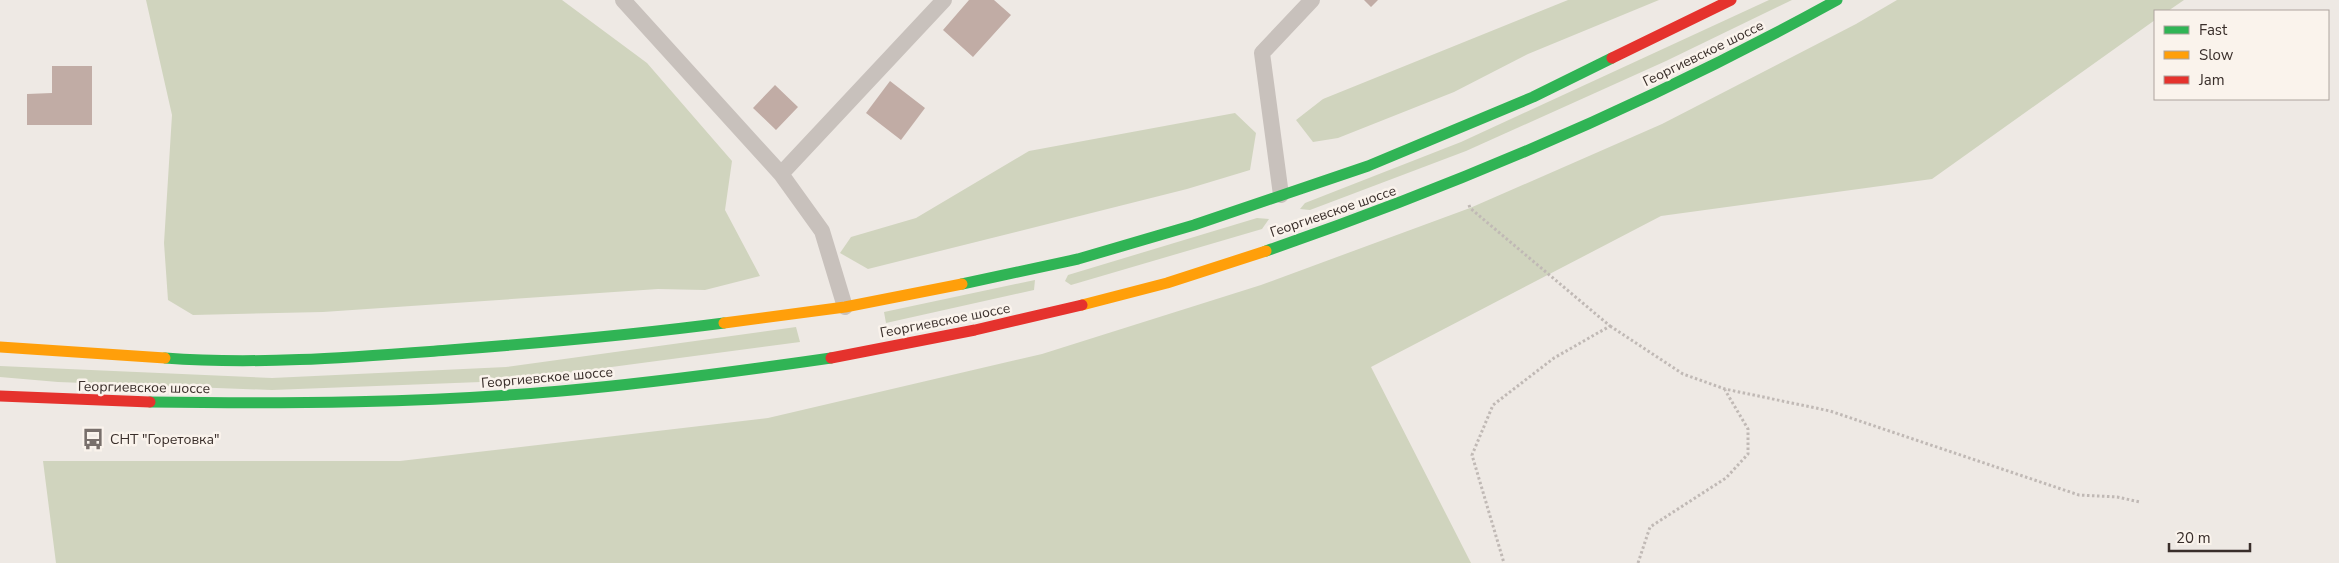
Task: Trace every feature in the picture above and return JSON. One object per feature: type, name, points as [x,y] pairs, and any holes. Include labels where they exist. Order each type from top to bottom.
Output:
[{"type":"main road","name":"Георгиевское шоссе","points":[[0,348],[177,359],[284,359],[384,355],[628,336],[845,307],[939,290],[1078,259],[1194,225],[1368,166],[1533,97],[1731,0]]},
{"type":"main road","name":"Георгиевское шоссе","points":[[0,396],[59,400],[268,405],[396,402],[522,396],[730,374],[936,339],[1115,298],[1203,272],[1416,198],[1680,83],[1837,0]]},
{"type":"lane","points":[[623,0],[781,174],[822,231],[845,307]]},
{"type":"lane","points":[[781,174],[944,0]]},
{"type":"lane","points":[[1281,195],[1262,53],[1312,0]]},
{"type":"path","points":[[1464,178],[1470,208],[1610,326],[1683,374],[1725,390],[1830,411],[2079,495],[2117,497],[2140,502]]},
{"type":"path","points":[[1504,563],[1472,456],[1493,405],[1554,358],[1610,326]]},
{"type":"path","points":[[1638,563],[1650,527],[1726,478],[1748,454],[1748,429],[1725,390]]},
{"type":"green space","points":[[146,0],[562,0],[647,63],[732,161],[725,210],[760,276],[705,290],[658,289],[323,312],[193,315],[168,300],[164,243],[172,115]]},
{"type":"green space","points":[[1568,0],[1659,0],[1528,54],[1454,92],[1338,138],[1313,142],[1296,120],[1323,99]]},
{"type":"green space","points":[[1769,0],[1792,0],[1666,61],[1466,151],[1310,210],[1300,209],[1305,203],[1461,142]]},
{"type":"green space","points":[[1897,0],[2184,0],[2169,10],[2154,10],[2154,21],[1932,179],[1661,216],[1371,367],[1471,563],[56,563],[43,461],[400,461],[768,418],[1042,354],[1261,285],[1470,208],[1662,124],[1856,24]]},
{"type":"green space","points":[[1235,113],[1256,133],[1250,170],[1187,189],[868,269],[840,253],[851,237],[916,218],[1029,151]]},
{"type":"green space","points":[[1257,218],[1269,219],[1262,229],[1071,285],[1065,281],[1068,275]]},
{"type":"green space","points":[[1035,280],[1034,290],[886,323],[884,312]]},
{"type":"green space","points":[[796,327],[800,342],[507,381],[272,390],[58,382],[0,377],[0,366],[272,378],[506,367]]},
{"type":"building","points":[[969,0],[994,0],[1011,15],[973,57],[943,30]]},
{"type":"building","points":[[1364,0],[1378,0],[1371,7]]},
{"type":"building","points":[[52,66],[92,66],[92,125],[27,125],[27,94],[52,93]]},
{"type":"building","points":[[890,81],[925,108],[901,140],[866,113]]},
{"type":"building","points":[[775,85],[798,107],[776,130],[753,108]]},
{"type":"traffic: fast","points":[[1266,251],[1413,197],[1557,138],[1698,72],[1837,0]]},
{"type":"traffic: fast","points":[[962,284],[1078,259],[1194,225],[1368,166],[1533,97],[1612,58]]},
{"type":"traffic: fast","points":[[165,358],[236,361],[343,357],[552,342],[724,323]]},
{"type":"traffic: fast","points":[[150,402],[356,402],[510,395],[595,388],[831,358]]},
{"type":"traffic: slow","points":[[1082,305],[1167,283],[1266,251]]},
{"type":"traffic: slow","points":[[724,323],[845,307],[962,284]]},
{"type":"traffic: slow","points":[[0,347],[165,358]]},
{"type":"traffic: jam","points":[[1612,58],[1731,0]]},
{"type":"traffic: jam","points":[[831,358],[975,330],[1082,305]]},
{"type":"traffic: jam","points":[[0,396],[150,402]]},
{"type":"place","name":"СНТ \"Горетовка\"","points":[[93,439]]}]
